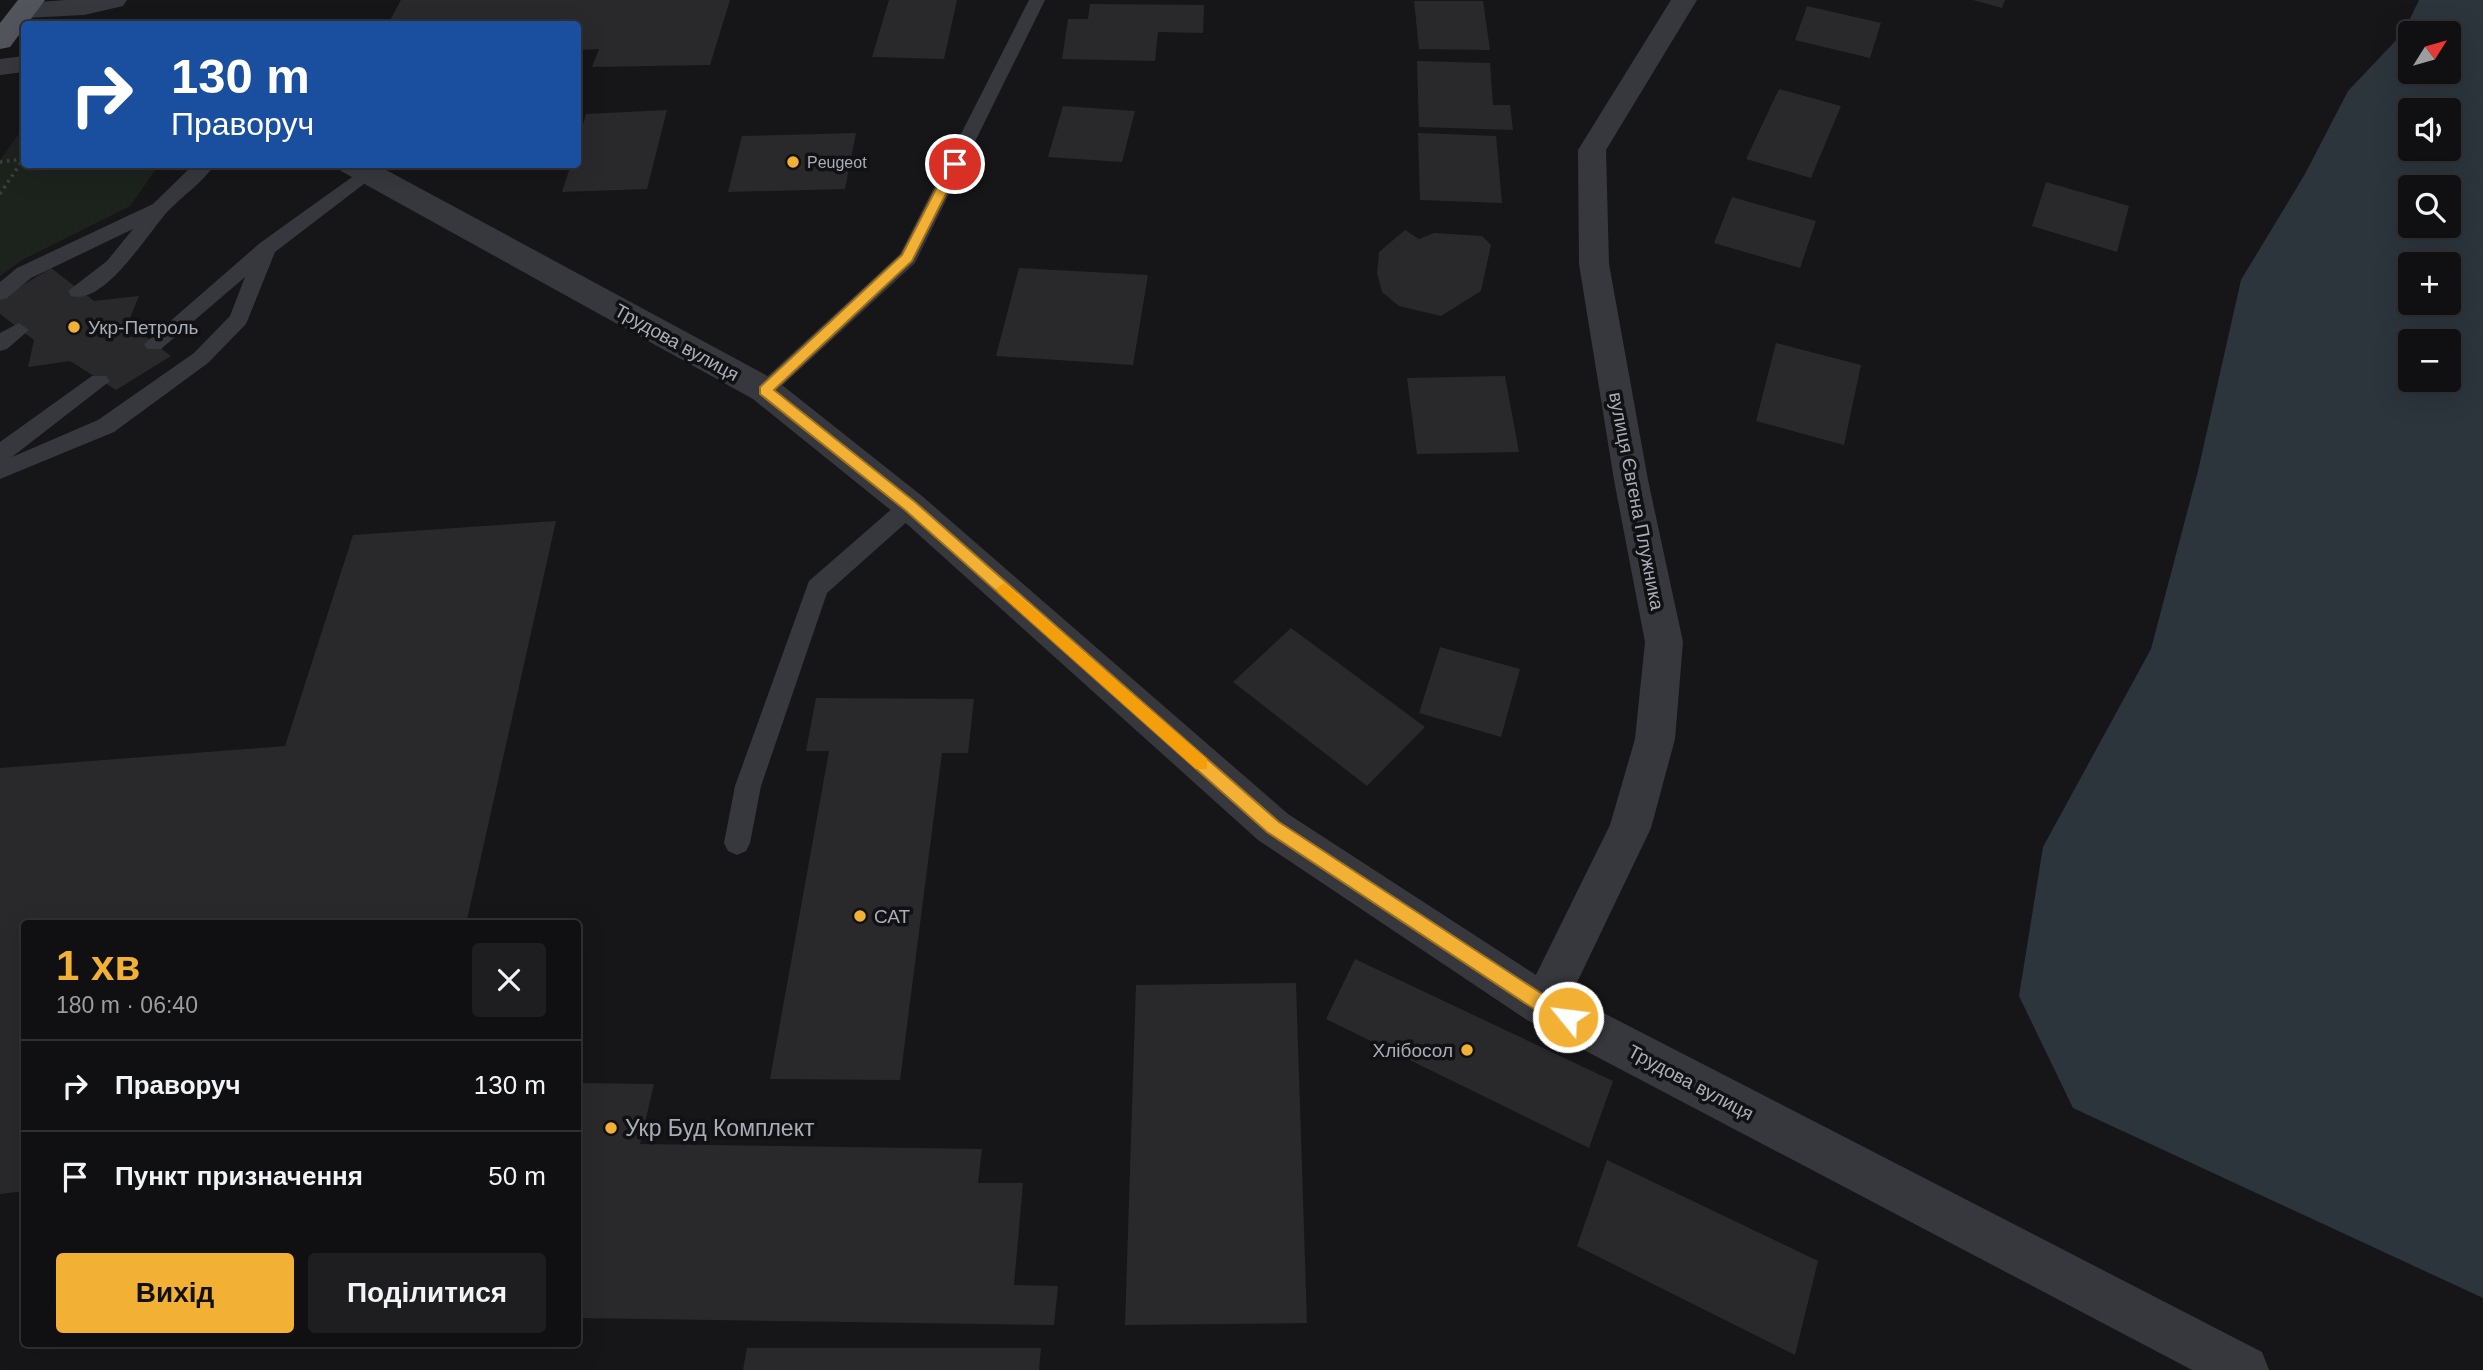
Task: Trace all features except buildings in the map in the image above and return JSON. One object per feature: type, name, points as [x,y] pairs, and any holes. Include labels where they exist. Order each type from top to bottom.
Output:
[{"type":"main road","points":[[0,41],[29,5]]},
{"type":"street","points":[[29,5],[84,7],[114,0]]},
{"type":"street","name":"вулиця Євгена Плужника","points":[[1543,1005],[1630,828],[1656,739],[1664,642],[1631,480],[1594,264],[1592,150],[1684,0]]},
{"type":"street","points":[[0,67],[21,64]]},
{"type":"street","name":"Трудова вулиця","points":[[358,169],[765,390],[910,506],[1273,827],[1543,1005],[2244,1370]]},
{"type":"lane","points":[[765,390],[908,258],[1037,0]]},
{"type":"lane","points":[[78,291],[114,266],[160,208],[202,168]]},
{"type":"lane","points":[[154,344],[358,169]]},
{"type":"lane","points":[[0,293],[24,273],[160,208]]},
{"type":"lane","points":[[0,471],[106,426],[201,358],[239,319],[267,248]]},
{"type":"lane","points":[[0,344],[19,330]]},
{"type":"lane","points":[[0,454],[99,381]]},
{"type":"lane","points":[[737,843],[748,786],[817,588],[910,506]]},
{"type":"path","points":[[0,162],[21,158]]},
{"type":"path","points":[[0,194],[21,162]]},
{"type":"shaded area","points":[[2419,0],[2483,0],[2483,1298],[2073,1108],[2019,996],[2043,847],[2151,649],[2198,471],[2241,280],[2305,174],[2348,91],[2398,38],[2398,84],[2461,84],[2461,21],[2409,21]]},
{"type":"shaded area","points":[[21,131],[21,168],[157,168],[130,206],[22,260],[0,276],[0,160]]},
{"type":"slow traffic","points":[[1004,589],[1202,764]]},
{"type":"place","name":"Peugeot","points":[[793,162]]},
{"type":"place","name":"Укр-Петроль","points":[[74,327]]},
{"type":"place","name":"САТ","points":[[860,916]]},
{"type":"place","name":"Хлібосол","points":[[1467,1050]]},
{"type":"place","name":"Укр Буд Комплект","points":[[611,1128]]},
{"type":"route","points":[[955,164],[908,258],[765,390],[910,506],[1273,827],[1543,1005],[1568,1017]]}]
